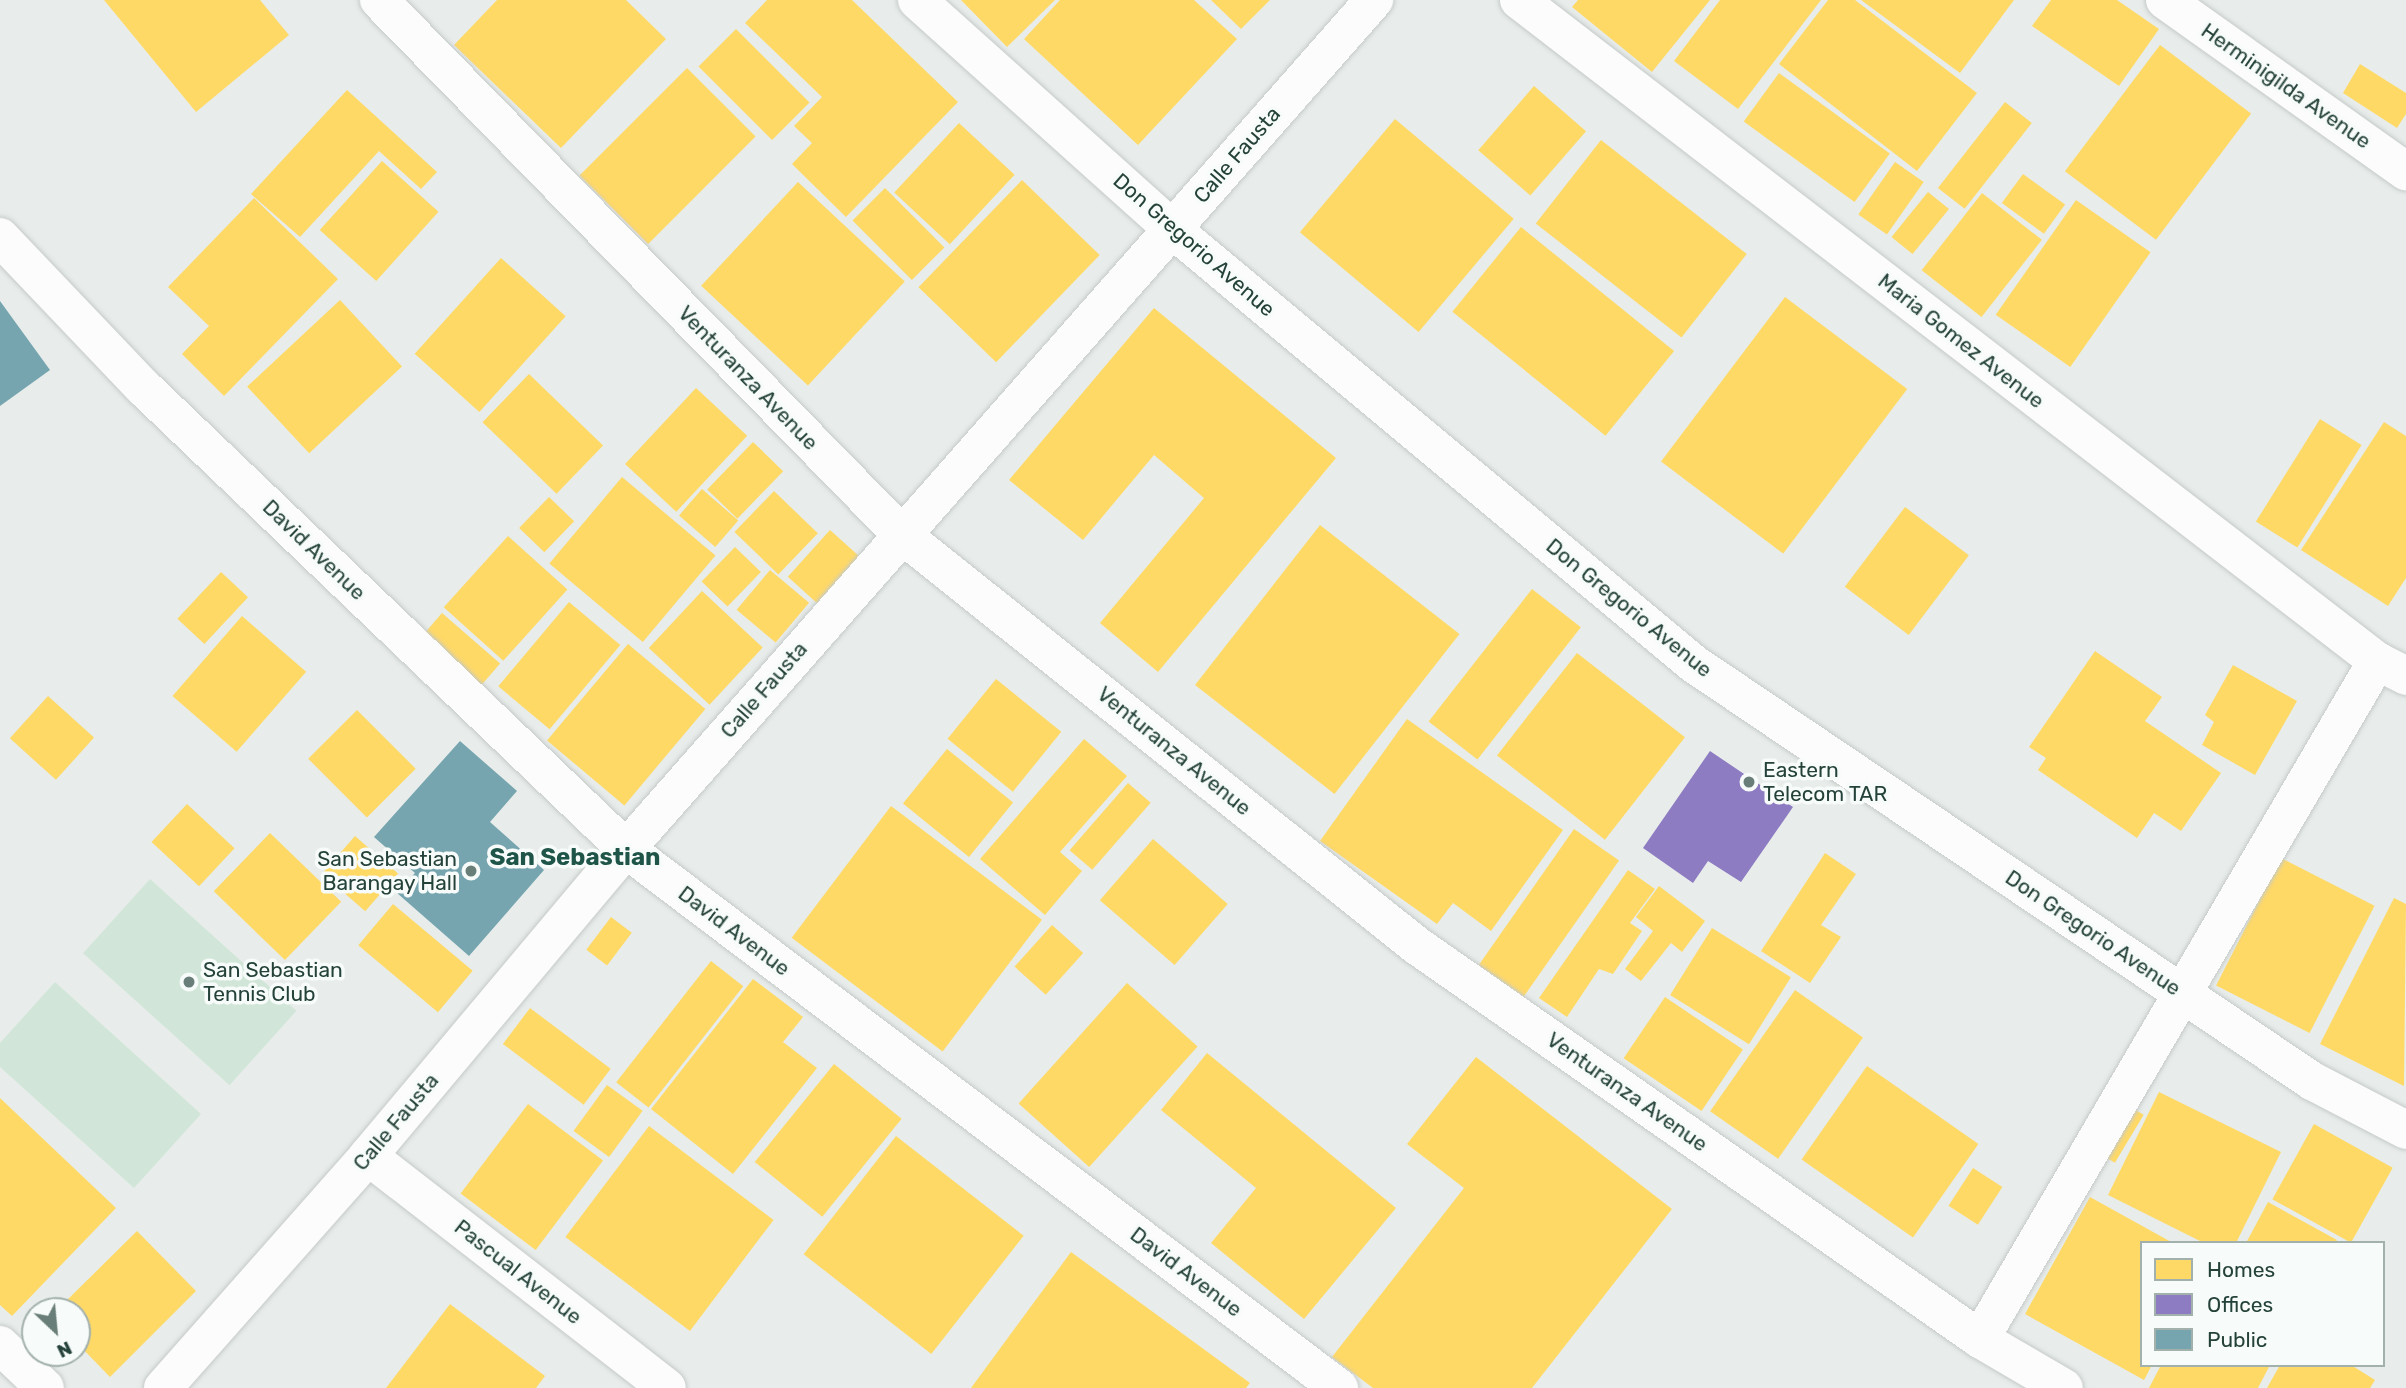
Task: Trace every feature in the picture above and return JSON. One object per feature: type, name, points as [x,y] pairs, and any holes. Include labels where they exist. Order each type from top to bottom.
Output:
[{"type":"street","name":"Venturanza Avenue","points":[[379,0],[901,534],[1416,945],[1980,1339],[2064,1388]]},
{"type":"street","name":"Don Gregorio Avenue","points":[[918,0],[1172,229],[1694,664],[2312,1081],[2406,1130]]},
{"type":"street","name":"Calle Fausta","points":[[163,1388],[368,1156],[626,849],[1374,0]]},
{"type":"street","name":"Maria Gomez Avenue","points":[[1519,0],[2391,669]]},
{"type":"street","name":"Herminigilda Avenue","points":[[2165,0],[2406,171]]},
{"type":"street","name":"David Avenue","points":[[0,237],[144,388],[626,849],[1339,1388]]},
{"type":"street","points":[[1980,1339],[2183,994],[2391,669]]},
{"type":"street","name":"Pascual Avenue","points":[[368,1156],[667,1388]]},
{"type":"street","points":[[0,1345],[46,1388]]},
{"type":"green space","name":"San Sebastian Tennis Club","points":[[150,879],[296,1011],[229,1085],[83,953]]},
{"type":"green space","points":[[55,982],[201,1114],[134,1188],[0,1067],[0,1043]]},
{"type":"building: Homes","points":[[104,0],[260,0],[289,35],[196,112]]},
{"type":"building: Homes","points":[[497,0],[626,0],[666,39],[561,148],[454,45]]},
{"type":"building: Homes","points":[[767,0],[852,0],[958,102],[846,217],[792,164],[812,143],[794,126],[822,97],[745,23]]},
{"type":"building: Homes","points":[[961,0],[1055,0],[1007,47]]},
{"type":"building: Homes","points":[[1060,0],[1194,0],[1237,39],[1138,145],[1024,39]]},
{"type":"building: Homes","points":[[1211,0],[1270,0],[1241,29]]},
{"type":"building: Homes","points":[[1578,0],[1710,0],[1652,72],[1572,7]]},
{"type":"building: Homes","points":[[1720,0],[1821,0],[1738,109],[1674,61]]},
{"type":"building: Homes","points":[[1828,0],[1855,0],[1977,93],[1917,171],[1779,64]]},
{"type":"building: Homes","points":[[1861,0],[2014,0],[1960,73]]},
{"type":"building: Homes","points":[[2051,0],[2117,0],[2159,29],[2119,86],[2032,26]]},
{"type":"building: Homes","points":[[736,29],[810,103],[772,140],[699,66]]},
{"type":"building: Homes","points":[[2160,45],[2251,114],[2156,240],[2065,171]]},
{"type":"building: Homes","points":[[2360,64],[2406,93],[2406,114],[2397,128],[2343,93]]},
{"type":"building: Homes","points":[[687,68],[756,137],[648,244],[580,175]]},
{"type":"building: Homes","points":[[1779,73],[1890,154],[1855,202],[1744,122]]},
{"type":"building: Homes","points":[[1534,86],[1586,131],[1530,195],[1478,150]]},
{"type":"building: Homes","points":[[347,90],[437,172],[421,189],[379,151],[300,237],[251,194]]},
{"type":"building: Homes","points":[[2005,102],[2032,123],[1965,209],[1938,188]]},
{"type":"building: Homes","points":[[1395,119],[1514,219],[1419,332],[1300,232]]},
{"type":"building: Homes","points":[[959,123],[1015,175],[950,244],[894,192]]},
{"type":"building: Homes","points":[[1601,140],[1747,254],[1682,337],[1536,224]]},
{"type":"building: Homes","points":[[382,161],[438,212],[376,281],[320,230]]},
{"type":"building: Homes","points":[[1895,162],[1924,182],[1887,235],[1858,214]]},
{"type":"building: Homes","points":[[2023,174],[2065,205],[2044,234],[2002,203]]},
{"type":"building: Homes","points":[[1022,180],[1100,255],[996,362],[918,287]]},
{"type":"building: Homes","points":[[798,182],[905,282],[808,385],[701,286]]},
{"type":"building: Homes","points":[[885,188],[944,247],[912,280],[852,221]]},
{"type":"building: Homes","points":[[1928,192],[1949,209],[1912,254],[1891,237]]},
{"type":"building: Homes","points":[[1982,193],[2042,240],[1982,317],[1922,270]]},
{"type":"building: Homes","points":[[254,198],[338,279],[224,396],[182,354],[209,326],[168,287]]},
{"type":"building: Homes","points":[[2076,200],[2151,252],[2070,367],[1996,315]]},
{"type":"building: Homes","points":[[1521,227],[1674,351],[1606,436],[1452,312]]},
{"type":"building: Homes","points":[[501,258],[566,316],[479,412],[415,354]]},
{"type":"building: Homes","points":[[1785,297],[1907,389],[1783,554],[1661,462]]},
{"type":"building: Homes","points":[[340,300],[402,367],[309,453],[247,387]]},
{"type":"building: Homes","points":[[1154,308],[1336,458],[1158,672],[1100,623],[1204,498],[1154,455],[1083,540],[1009,480]]},
{"type":"building: Homes","points":[[529,374],[603,446],[557,494],[482,422]]},
{"type":"building: Homes","points":[[696,388],[747,436],[676,512],[625,464]]},
{"type":"building: Homes","points":[[2320,419],[2362,445],[2297,548],[2256,522]]},
{"type":"building: Homes","points":[[2384,422],[2406,436],[2406,578],[2388,606],[2301,550]]},
{"type":"building: Homes","points":[[753,442],[783,471],[737,519],[707,489]]},
{"type":"building: Homes","points":[[622,477],[715,555],[643,642],[549,564]]},
{"type":"building: Homes","points":[[702,489],[738,520],[715,547],[679,515]]},
{"type":"building: Homes","points":[[774,491],[818,533],[778,574],[734,532]]},
{"type":"building: Homes","points":[[549,497],[574,521],[544,552],[519,528]]},
{"type":"building: Homes","points":[[1905,507],[1969,555],[1909,635],[1845,587]]},
{"type":"building: Homes","points":[[1320,525],[1459,634],[1334,794],[1195,685]]},
{"type":"building: Homes","points":[[830,530],[859,556],[817,603],[788,577]]},
{"type":"building: Homes","points":[[508,536],[567,590],[503,661],[444,607]]},
{"type":"building: Homes","points":[[735,547],[761,572],[728,607],[702,582]]},
{"type":"building: Homes","points":[[770,570],[809,603],[776,643],[737,610]]},
{"type":"building: Homes","points":[[221,572],[248,597],[204,644],[177,619]]},
{"type":"building: Homes","points":[[1532,589],[1581,627],[1477,760],[1429,721]]},
{"type":"building: Homes","points":[[702,591],[763,648],[710,705],[649,648]]},
{"type":"building: Homes","points":[[569,602],[620,645],[550,729],[498,686]]},
{"type":"building: Homes","points":[[442,613],[500,664],[480,687],[422,636]]},
{"type":"building: Homes","points":[[242,616],[306,672],[237,752],[172,696]]},
{"type":"building: Homes","points":[[628,644],[705,709],[624,805],[547,741]]},
{"type":"building: Homes","points":[[2095,651],[2162,697],[2145,721],[2221,773],[2181,831],[2154,813],[2137,838],[2038,770],[2046,758],[2029,747]]},
{"type":"building: Homes","points":[[1577,653],[1685,737],[1605,840],[1497,755]]},
{"type":"building: Homes","points":[[2233,665],[2297,701],[2255,775],[2202,745],[2214,722],[2205,715]]},
{"type":"building: Homes","points":[[996,679],[1061,732],[1013,792],[948,739]]},
{"type":"building: Homes","points":[[48,696],[94,737],[56,780],[10,738]]},
{"type":"building: Homes","points":[[357,710],[416,769],[367,817],[308,759]]},
{"type":"building: Homes","points":[[1407,719],[1563,830],[1491,931],[1453,903],[1437,924],[1320,841]]},
{"type":"building: Homes","points":[[1084,739],[1127,776],[1060,852],[1082,871],[1045,915],[980,859]]},
{"type":"building: Homes","points":[[947,749],[1013,802],[969,857],[903,803]]},
{"type":"building: Homes","points":[[1128,783],[1151,803],[1092,870],[1070,850]]},
{"type":"building: Homes","points":[[187,804],[235,848],[199,886],[152,842]]},
{"type":"building: Homes","points":[[891,806],[1042,920],[943,1052],[792,938]]},
{"type":"building: Homes","points":[[1574,829],[1619,861],[1524,997],[1479,965]]},
{"type":"building: Homes","points":[[270,833],[341,902],[285,960],[214,891]]},
{"type":"building: Homes","points":[[355,836],[398,873],[365,911],[322,874]]},
{"type":"building: Homes","points":[[1153,839],[1228,904],[1175,965],[1100,900]]},
{"type":"building: Homes","points":[[1825,853],[1856,874],[1821,925],[1841,937],[1810,983],[1761,951]]},
{"type":"building: Homes","points":[[2281,858],[2375,906],[2310,1033],[2216,985]]},
{"type":"building: Homes","points":[[1628,870],[1655,889],[1630,923],[1642,931],[1613,974],[1599,969],[1567,1017],[1539,998]]},
{"type":"building: Homes","points":[[1659,886],[1705,921],[1682,952],[1671,943],[1641,981],[1625,969],[1653,931],[1636,917]]},
{"type":"building: Homes","points":[[2394,898],[2406,904],[2404,1086],[2320,1044]]},
{"type":"building: Homes","points":[[393,904],[473,971],[438,1012],[358,945]]},
{"type":"building: Homes","points":[[611,917],[632,933],[607,965],[586,950]]},
{"type":"building: Homes","points":[[1052,925],[1083,953],[1046,995],[1015,967]]},
{"type":"building: Homes","points":[[1712,928],[1791,977],[1749,1044],[1670,995]]},
{"type":"building: Homes","points":[[711,961],[743,986],[648,1108],[616,1082]]},
{"type":"building: Homes","points":[[753,979],[803,1017],[783,1042],[817,1068],[733,1174],[651,1109]]},
{"type":"building: Homes","points":[[1127,983],[1198,1047],[1089,1167],[1019,1103]]},
{"type":"building: Homes","points":[[1795,990],[1863,1038],[1778,1159],[1710,1111]]},
{"type":"building: Homes","points":[[1665,997],[1743,1050],[1702,1111],[1624,1058]]},
{"type":"building: Homes","points":[[530,1008],[611,1069],[584,1105],[503,1044]]},
{"type":"building: Homes","points":[[1207,1053],[1396,1208],[1304,1319],[1211,1243],[1256,1188],[1161,1110]]},
{"type":"building: Homes","points":[[1476,1057],[1672,1209],[1532,1388],[1373,1388],[1332,1357],[1464,1188],[1407,1144]]},
{"type":"building: Homes","points":[[834,1064],[902,1119],[822,1217],[755,1162]]},
{"type":"building: Homes","points":[[1867,1066],[1978,1144],[1913,1237],[1802,1159]]},
{"type":"building: Homes","points":[[607,1085],[643,1111],[609,1157],[573,1131]]},
{"type":"building: Homes","points":[[2159,1092],[2281,1152],[2237,1241],[2200,1241],[2108,1195]]},
{"type":"building: Homes","points":[[0,1098],[116,1208],[30,1297],[21,1297],[21,1307],[12,1316],[0,1305]]},
{"type":"building: Homes","points":[[2124,1103],[2144,1115],[2115,1163],[2095,1151]]},
{"type":"building: Homes","points":[[528,1104],[603,1161],[536,1250],[461,1193]]},
{"type":"building: Homes","points":[[2314,1124],[2393,1168],[2352,1241],[2272,1199]]},
{"type":"building: Homes","points":[[649,1126],[774,1220],[690,1331],[565,1237]]},
{"type":"building: Homes","points":[[896,1136],[1024,1236],[931,1354],[804,1254]]},
{"type":"building: Homes","points":[[1973,1168],[2002,1187],[1978,1225],[1948,1206]]},
{"type":"building: Homes","points":[[2090,1197],[2169,1241],[2140,1241],[2140,1367],[2151,1367],[2144,1380],[2025,1314]]},
{"type":"building: Homes","points":[[2268,1202],[2337,1240],[2336,1241],[2247,1241]]},
{"type":"building: Homes","points":[[137,1231],[196,1291],[110,1377],[91,1357],[91,1297],[70,1297]]},
{"type":"building: Homes","points":[[1071,1252],[1250,1383],[1246,1388],[971,1388]]},
{"type":"building: Homes","points":[[450,1304],[545,1376],[536,1388],[386,1388]]},
{"type":"building: Homes","points":[[2160,1367],[2269,1367],[2258,1388],[2149,1388]]},
{"type":"building: Homes","points":[[2279,1367],[2354,1367],[2375,1380],[2370,1388],[2267,1388]]},
{"type":"building: Offices","points":[[1710,751],[1793,807],[1741,882],[1708,861],[1693,883],[1643,848]]},
{"type":"building: Public","points":[[0,301],[50,370],[0,406]]},
{"type":"building: Public","points":[[460,741],[517,791],[490,822],[544,870],[469,956],[397,893],[415,873],[374,837]]},
{"type":"place","name":"Eastern Telecom TAR","points":[[1749,782]]},
{"type":"place","name":"San Sebastian Barangay Hall","points":[[471,871]]},
{"type":"place","name":"San Sebastian Tennis Club","points":[[189,982]]},
{"type":"district","name":"San Sebastian","points":[[575,858]]}]
